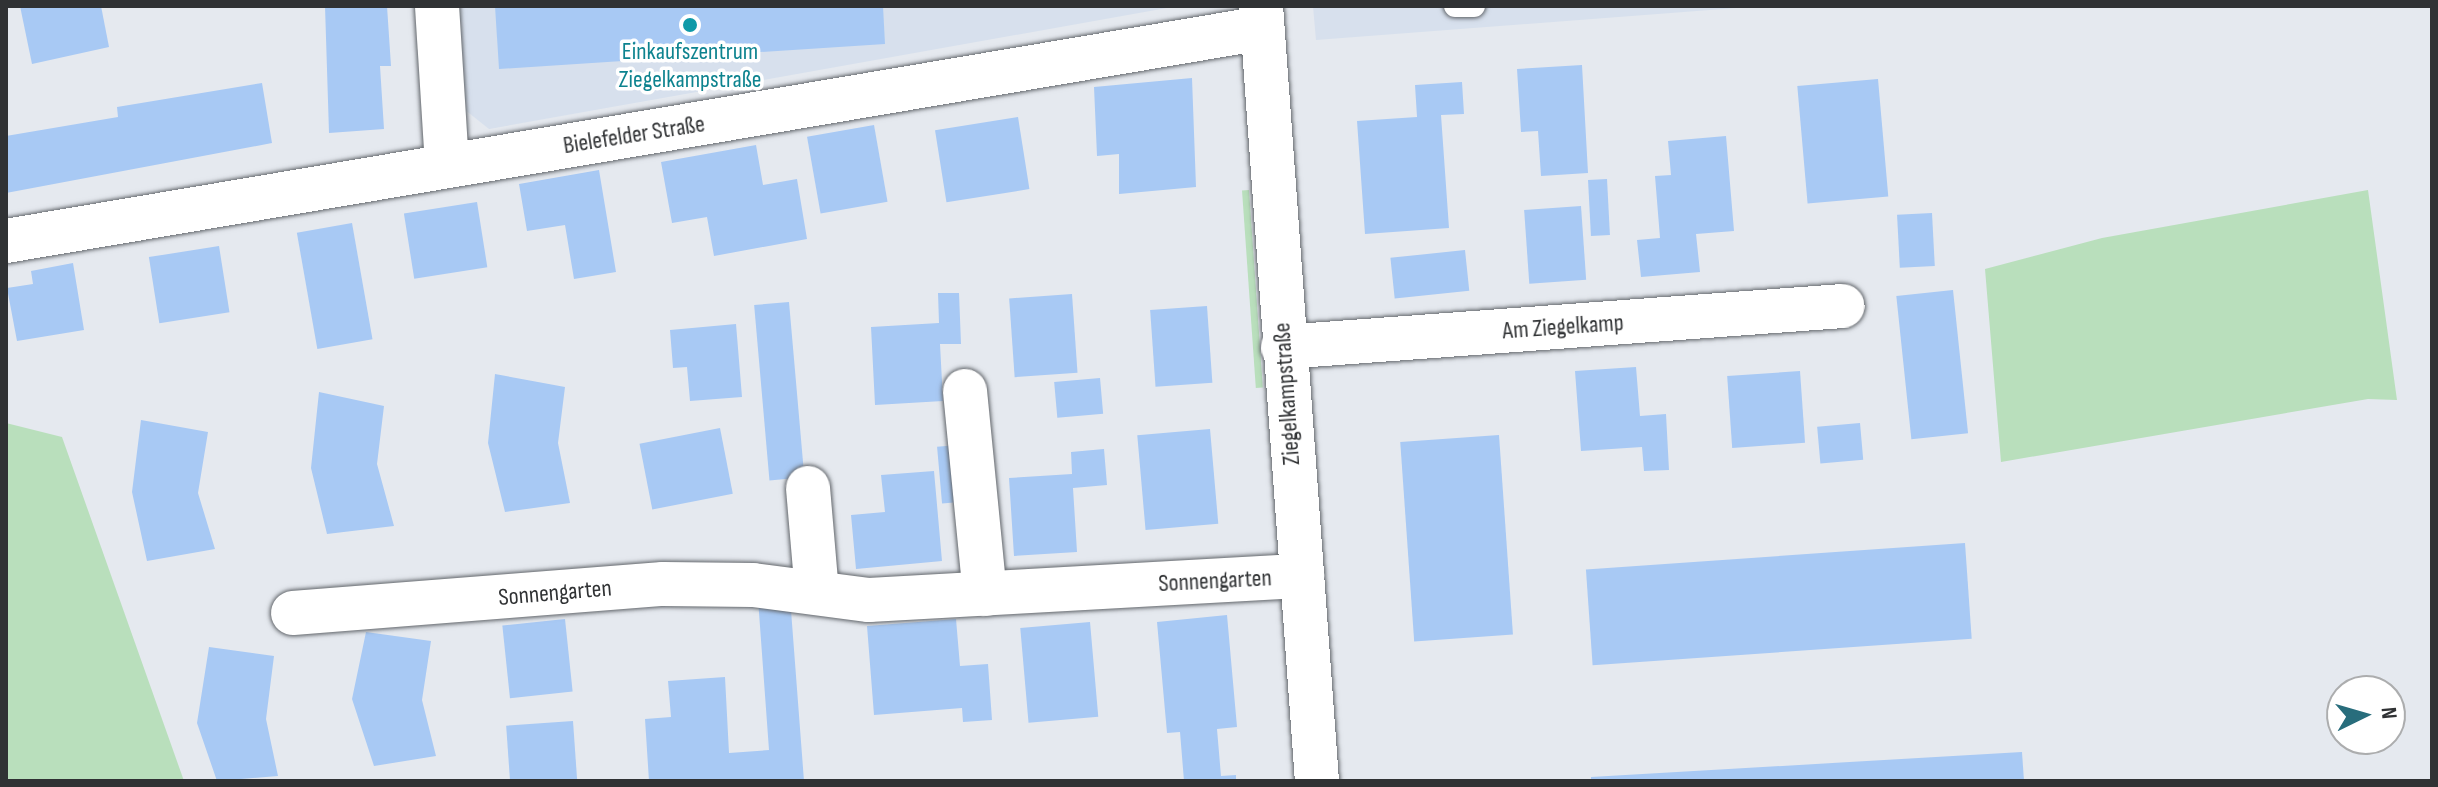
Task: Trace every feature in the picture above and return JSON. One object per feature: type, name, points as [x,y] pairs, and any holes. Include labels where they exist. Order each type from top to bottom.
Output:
[{"type":"street","points":[[437,6],[447,166]]},
{"type":"street","name":"Bielefelder Straße","points":[[6,241],[447,166],[1261,17]]},
{"type":"street","name":"Ziegelkampstraße","points":[[1261,17],[1317,781]]},
{"type":"street","name":"Am Ziegelkamp","points":[[1283,347],[1843,306]]},
{"type":"street","points":[[965,391],[985,594]]},
{"type":"street","points":[[808,488],[817,593]]},
{"type":"street","name":"Sonnengarten","points":[[293,613],[663,584],[753,585],[869,600],[1302,576]]},
{"type":"lane","points":[[1455,6],[1474,6]]},
{"type":"shaded area","points":[[458,6],[1178,6],[489,129],[464,109]]},
{"type":"shaded area","points":[[1313,6],[1762,6],[1316,40]]},
{"type":"green space","points":[[1242,190],[1249,190],[1263,388],[1256,388]]},
{"type":"green space","points":[[2368,190],[2397,400],[2368,399],[2001,462],[1985,269],[2102,238]]},
{"type":"green space","points":[[6,423],[62,437],[184,781],[6,781]]},
{"type":"building","points":[[20,6],[101,6],[109,47],[32,64]]},
{"type":"building","points":[[325,6],[387,6],[391,66],[380,66],[384,129],[329,133]]},
{"type":"building","name":"Einkaufszentrum Ziegelkampstraße","points":[[495,6],[883,6],[885,44],[499,69]]},
{"type":"building","points":[[1582,65],[1588,173],[1541,176],[1538,131],[1521,132],[1517,69]]},
{"type":"building","points":[[1192,78],[1196,187],[1119,194],[1119,154],[1097,156],[1094,87]]},
{"type":"building","points":[[1878,79],[1888,197],[1808,204],[1797,86]]},
{"type":"building","points":[[1462,82],[1464,114],[1441,115],[1449,228],[1365,234],[1357,121],[1417,117],[1415,85]]},
{"type":"building","points":[[262,83],[272,143],[6,193],[6,136],[118,117],[117,107]]},
{"type":"building","points":[[1018,117],[1029,189],[946,202],[935,130]]},
{"type":"building","points":[[874,125],[888,202],[821,214],[807,137]]},
{"type":"building","points":[[1726,136],[1734,231],[1696,234],[1700,272],[1641,277],[1637,240],[1660,238],[1655,176],[1671,175],[1668,141]]},
{"type":"building","points":[[756,145],[763,185],[797,179],[807,239],[714,256],[707,217],[672,223],[661,162]]},
{"type":"building","points":[[599,170],[616,272],[574,279],[565,225],[527,231],[519,184]]},
{"type":"building","points":[[1607,179],[1610,235],[1591,236],[1588,180]]},
{"type":"building","points":[[477,202],[487,267],[414,279],[404,214]]},
{"type":"building","points":[[1581,206],[1586,280],[1529,284],[1524,210]]},
{"type":"building","points":[[1932,213],[1935,266],[1900,268],[1897,215]]},
{"type":"building","points":[[352,223],[372,339],[317,349],[297,233]]},
{"type":"building","points":[[219,246],[229,312],[159,323],[149,257]]},
{"type":"building","points":[[1465,250],[1469,291],[1395,299],[1390,258]]},
{"type":"building","points":[[73,263],[84,330],[17,341],[7,288],[33,284],[31,271]]},
{"type":"building","points":[[1953,290],[1968,433],[1911,439],[1896,296]]},
{"type":"building","points":[[938,293],[959,293],[961,344],[940,344],[943,401],[875,405],[871,327],[939,323]]},
{"type":"building","points":[[1072,294],[1078,373],[1015,377],[1009,298]]},
{"type":"building","points":[[789,302],[804,477],[769,480],[754,305]]},
{"type":"building","points":[[1207,306],[1212,383],[1156,387],[1150,310]]},
{"type":"building","points":[[736,324],[742,397],[690,401],[687,367],[673,368],[670,330]]},
{"type":"building","points":[[1636,367],[1640,416],[1666,414],[1669,470],[1644,471],[1642,447],[1581,451],[1575,371]]},
{"type":"building","points":[[1800,371],[1805,443],[1732,448],[1727,376]]},
{"type":"building","points":[[495,374],[565,387],[558,443],[570,503],[505,512],[488,443]]},
{"type":"building","points":[[1100,378],[1103,414],[1057,418],[1054,382]]},
{"type":"building","points":[[319,392],[384,406],[377,464],[394,526],[327,534],[311,468]]},
{"type":"building","points":[[141,420],[208,432],[198,493],[215,549],[147,561],[132,492]]},
{"type":"building","points":[[1860,423],[1863,460],[1820,464],[1817,427]]},
{"type":"building","points":[[720,428],[733,494],[652,509],[640,444]]},
{"type":"building","points":[[1210,429],[1218,524],[1146,530],[1137,435]]},
{"type":"building","points":[[1499,435],[1513,635],[1414,641],[1400,442]]},
{"type":"building","points":[[958,445],[963,502],[942,504],[937,447]]},
{"type":"building","points":[[1104,449],[1107,485],[1073,488],[1077,552],[1014,556],[1009,478],[1072,474],[1071,452]]},
{"type":"building","points":[[934,471],[942,561],[856,569],[851,515],[885,512],[881,475]]},
{"type":"building","points":[[1965,543],[1972,639],[1593,665],[1586,570]]},
{"type":"building","points":[[790,597],[804,781],[649,781],[645,719],[671,717],[668,681],[725,677],[729,753],[769,750],[758,599]]},
{"type":"building","points":[[1227,615],[1237,727],[1217,729],[1221,776],[1236,775],[1236,781],[1184,781],[1180,732],[1167,733],[1157,622]]},
{"type":"building","points":[[565,619],[573,692],[510,698],[502,626]]},
{"type":"building","points":[[956,619],[960,666],[988,664],[992,720],[963,722],[962,708],[874,715],[867,626]]},
{"type":"building","points":[[1090,622],[1098,717],[1029,723],[1020,628]]},
{"type":"building","points":[[366,632],[431,641],[422,700],[436,756],[374,766],[352,699]]},
{"type":"building","points":[[209,647],[274,656],[266,719],[278,776],[217,781],[197,723]]},
{"type":"building","points":[[573,721],[577,781],[510,781],[506,726]]},
{"type":"building","points":[[2022,752],[2024,781],[1591,781],[1591,777]]},
{"type":"place","name":"Einkaufszentrum Ziegelkampstraße","points":[[690,25]]}]
